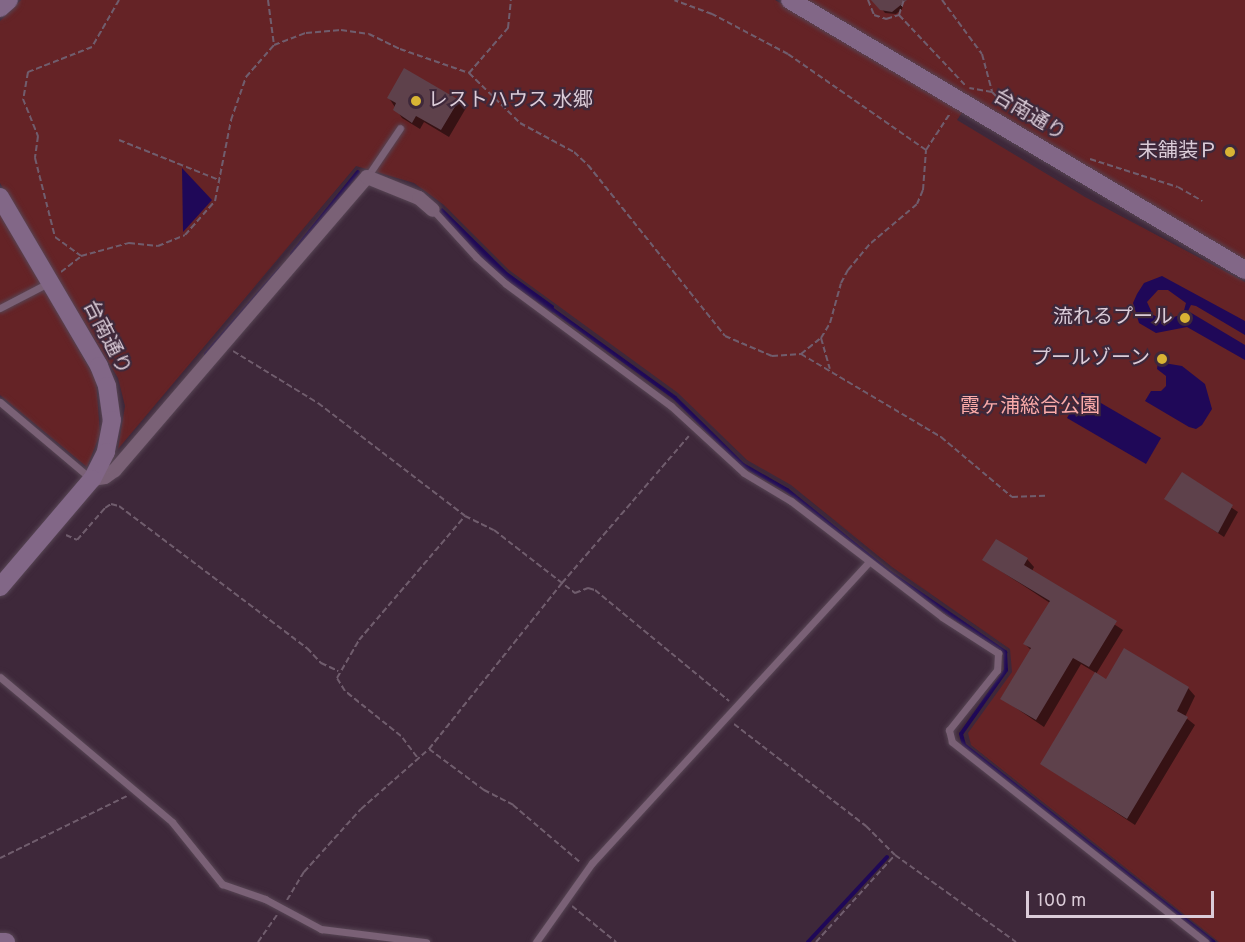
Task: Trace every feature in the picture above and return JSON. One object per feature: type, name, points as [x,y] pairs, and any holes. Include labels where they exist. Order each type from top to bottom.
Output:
[{"type":"street","points":[[0,8],[9,0]]},
{"type":"street","name":"台南通り","points":[[790,0],[1245,270]]},
{"type":"street","points":[[92,479],[116,470],[366,177],[419,198],[433,210]]},
{"type":"street","name":"台南通り","points":[[0,197],[107,386],[110,434],[92,479],[0,587]]},
{"type":"street","points":[[0,942],[6,942]]},
{"type":"lane","points":[[366,177],[400,128]]},
{"type":"lane","points":[[433,210],[476,257],[506,284],[671,405],[695,430],[744,473],[790,501],[869,562],[998,653],[997,670],[949,730],[952,742],[1205,942]]},
{"type":"lane","points":[[0,308],[50,282]]},
{"type":"lane","points":[[0,402],[92,479]]},
{"type":"lane","points":[[536,942],[587,870],[869,562]]},
{"type":"lane","points":[[0,677],[184,834],[222,884],[282,909],[321,929],[426,942]]},
{"type":"path","points":[[81,256],[55,237],[35,158],[39,136],[23,99],[28,72],[92,47],[119,0]]},
{"type":"path","points":[[268,0],[274,45]]},
{"type":"path","points":[[470,73],[508,28],[511,0]]},
{"type":"path","points":[[674,0],[712,14],[788,54],[926,150]]},
{"type":"path","points":[[868,0],[874,15],[886,19],[899,15]]},
{"type":"path","points":[[899,15],[904,0]]},
{"type":"path","points":[[942,0],[982,54],[992,92],[1019,117]]},
{"type":"path","points":[[899,15],[967,88],[992,92]]},
{"type":"path","points":[[50,282],[81,256],[129,243],[158,246],[185,235],[215,201],[231,120],[246,77],[274,45],[306,33],[340,30],[369,34],[400,50],[470,73],[520,123],[574,152],[588,165],[725,336],[772,356],[801,354],[830,369],[852,387],[941,437],[1005,493],[1030,500],[1045,496]]},
{"type":"path","points":[[801,354],[821,338],[830,323],[841,283],[848,270],[871,243],[916,204],[923,190],[926,150],[953,110]]},
{"type":"path","points":[[119,140],[219,180]]},
{"type":"path","points":[[1086,157],[1178,188],[1202,201]]},
{"type":"path","points":[[821,338],[830,369]]},
{"type":"path","points":[[222,344],[318,403],[465,516],[494,530],[575,593],[588,588],[595,590],[736,707]]},
{"type":"path","points":[[258,942],[282,909],[304,872],[361,809],[429,749],[562,583],[695,430]]},
{"type":"path","points":[[53,527],[77,540],[105,508],[111,504],[119,506],[298,641],[321,663],[339,671]]},
{"type":"path","points":[[418,758],[401,736],[345,691],[337,678],[339,671],[383,610],[465,516]]},
{"type":"path","points":[[727,718],[866,826],[895,855],[1016,942]]},
{"type":"path","points":[[429,749],[484,790],[513,805],[559,841],[587,870]]},
{"type":"path","points":[[0,858],[112,805],[134,790]]},
{"type":"path","points":[[816,942],[895,855]]},
{"type":"path","points":[[566,900],[616,942]]},
{"type":"green space","name":"霞ヶ浦総合公園","points":[[21,0],[775,0],[963,111],[957,120],[1085,197],[1245,282],[1245,942],[1219,942],[971,745],[968,733],[1012,672],[1010,649],[892,567],[791,485],[747,460],[678,393],[509,270],[444,205],[414,183],[356,166],[118,449],[125,406],[118,378],[0,183],[0,21]]},
{"type":"green space","points":[[799,0],[1245,0],[1245,265]]},
{"type":"green space","points":[[0,211],[96,380],[100,434],[87,467],[0,395]]},
{"type":"shaded area","points":[[182,168],[212,200],[183,232]]},
{"type":"shaded area","points":[[442,208],[507,272],[554,306],[553,313],[503,278],[474,252],[437,213]]},
{"type":"shaded area","name":"流れるプール","points":[[1162,276],[1245,321],[1245,335],[1196,306],[1191,305],[1188,311],[1245,345],[1245,360],[1187,327],[1156,333],[1139,323],[1133,303],[1144,283]],"holes":[[[1158,290],[1168,290],[1186,303],[1183,314],[1165,320],[1153,315],[1147,302]]]},
{"type":"shaded area","points":[[1158,362],[1182,366],[1205,384],[1212,409],[1202,425],[1196,429],[1145,401],[1151,391],[1161,391],[1166,386],[1166,376],[1157,369]]},
{"type":"shaded area","points":[[1082,392],[1161,438],[1146,464],[1067,418]]},
{"type":"building","points":[[871,0],[907,0],[892,12],[880,10]]},
{"type":"building","points":[[404,68],[459,100],[441,130],[416,116],[412,123],[393,110],[396,103],[387,98]]},
{"type":"building","points":[[1182,472],[1233,505],[1218,533],[1164,499]]},
{"type":"building","points":[[996,539],[1028,558],[1024,565],[1117,621],[1089,667],[1073,658],[1036,720],[1000,699],[1031,648],[1023,644],[1050,601],[982,560]]},
{"type":"building","points":[[1124,648],[1189,687],[1177,711],[1188,717],[1127,819],[1040,764],[1095,672],[1106,679]]},
{"type":"waterway","points":[[292,254],[358,172]]},
{"type":"waterway","points":[[206,354],[280,269]]},
{"type":"waterway","points":[[549,307],[675,398],[743,465],[787,490],[890,573],[1005,652],[1006,670],[961,734],[964,745],[1213,942]]},
{"type":"waterway","points":[[808,942],[887,857]]},
{"type":"place","name":"レストハウス 水郷","points":[[416,101]]},
{"type":"place","name":"未舗装Ｐ","points":[[1230,152]]},
{"type":"place","name":"流れるプール","points":[[1185,318]]},
{"type":"place","name":"プールゾーン","points":[[1162,359]]}]
